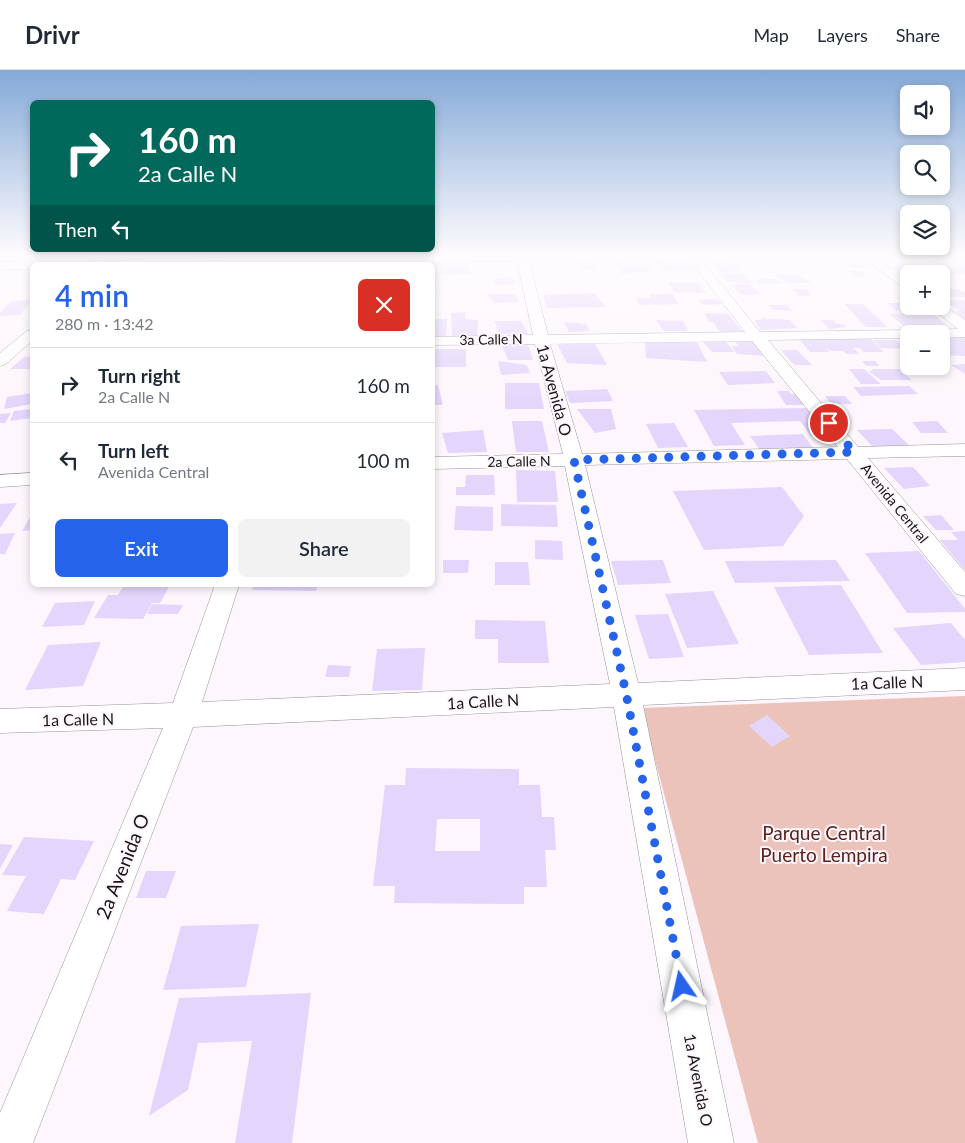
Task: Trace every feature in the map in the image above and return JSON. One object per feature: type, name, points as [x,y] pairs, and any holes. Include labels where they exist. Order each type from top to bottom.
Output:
[{"type":"street","name":"1a Avenida O","points":[[533,305],[574,460],[626,693],[711,1143]]},
{"type":"street","name":"Avenida Central","points":[[732,305],[965,588]]},
{"type":"street","points":[[948,315],[965,327]]},
{"type":"street","points":[[950,333],[965,333]]},
{"type":"street","name":"3a Calle N","points":[[435,341],[900,334]]},
{"type":"street","points":[[4,354],[30,341]]},
{"type":"street","name":"2a Calle N","points":[[435,463],[965,450]]},
{"type":"street","points":[[0,481],[30,479]]},
{"type":"street","name":"2a Avenida O","points":[[10,1143],[183,716],[226,587]]},
{"type":"street","name":"1a Calle N","points":[[0,720],[183,716],[626,693],[965,679]]},
{"type":"green space","name":"Parque Central Puerto Lempira","points":[[965,696],[965,1143],[758,1143],[641,708]]},
{"type":"building","points":[[8,305],[28,305],[20,315],[0,316],[0,313]]},
{"type":"building","points":[[546,305],[604,305],[606,307],[547,308]]},
{"type":"building","points":[[769,305],[788,305],[792,311],[773,310]]},
{"type":"building","points":[[845,305],[864,305],[887,327],[866,327]]},
{"type":"building","points":[[890,305],[900,305],[900,311],[897,311]]},
{"type":"building","points":[[950,305],[965,305],[965,321],[955,315],[960,315],[955,311],[960,311]]},
{"type":"building","points":[[465,312],[465,319],[478,320],[477,336],[452,336],[451,313]]},
{"type":"building","points":[[705,313],[728,314],[742,331],[720,332],[713,322],[708,322]]},
{"type":"building","points":[[889,314],[934,315],[947,325],[903,325]]},
{"type":"building","points":[[760,318],[790,320],[797,328],[761,330],[754,320],[762,320]]},
{"type":"building","points":[[435,319],[447,319],[446,336],[435,336]]},
{"type":"building","points":[[656,320],[683,321],[688,331],[664,331]]},
{"type":"building","points":[[821,320],[833,320],[837,324],[844,324],[846,327],[829,329]]},
{"type":"building","points":[[494,321],[521,321],[528,334],[500,334]]},
{"type":"building","points":[[564,322],[586,324],[590,331],[569,332]]},
{"type":"building","points":[[960,335],[965,339],[965,356],[950,355],[950,336]]},
{"type":"building","points":[[849,337],[869,337],[884,352],[863,352],[860,348],[854,348],[859,354],[846,354],[843,351],[830,351],[826,347],[829,352],[810,352],[799,339],[851,339]]},
{"type":"building","points":[[645,340],[697,342],[707,362],[646,358]]},
{"type":"building","points":[[873,340],[896,340],[900,344],[900,349],[881,348]]},
{"type":"building","points":[[726,341],[734,352],[712,352],[703,342]]},
{"type":"building","points":[[735,341],[753,341],[764,356],[737,354],[731,346],[739,346]]},
{"type":"building","points":[[557,344],[595,344],[607,365],[567,363]]},
{"type":"building","points":[[528,345],[533,360],[508,360],[502,346]]},
{"type":"building","points":[[435,349],[466,349],[466,367],[435,367]]},
{"type":"building","points":[[781,350],[797,350],[812,365],[794,365]]},
{"type":"building","points":[[24,357],[30,357],[30,369],[10,369]]},
{"type":"building","points":[[498,361],[527,365],[530,373],[501,375]]},
{"type":"building","points":[[862,361],[875,361],[879,366],[866,366]]},
{"type":"building","points":[[965,364],[965,374],[951,365]]},
{"type":"building","points":[[849,369],[864,369],[881,384],[861,384]]},
{"type":"building","points":[[871,369],[900,369],[900,375],[906,375],[911,380],[881,380],[868,371],[873,371]]},
{"type":"building","points":[[766,371],[775,383],[728,385],[719,372]]},
{"type":"building","points":[[505,383],[539,383],[544,409],[505,409]]},
{"type":"building","points":[[435,385],[438,385],[443,405],[435,405]]},
{"type":"building","points":[[909,386],[918,394],[861,396],[853,387]]},
{"type":"building","points":[[607,389],[613,401],[570,403],[565,391]]},
{"type":"building","points":[[777,391],[789,391],[791,394],[796,394],[804,405],[786,405]]},
{"type":"building","points":[[30,393],[30,404],[4,409],[7,397]]},
{"type":"building","points":[[825,396],[845,396],[852,404],[831,404]]},
{"type":"building","points":[[808,408],[830,435],[811,436],[800,421],[731,423],[745,445],[714,446],[694,410]]},
{"type":"building","points":[[30,409],[30,418],[10,421],[14,411]]},
{"type":"building","points":[[577,409],[611,409],[616,429],[595,433]]},
{"type":"building","points":[[11,413],[5,423],[0,423],[0,414]]},
{"type":"building","points":[[512,421],[542,421],[549,452],[516,452]]},
{"type":"building","points":[[937,421],[948,433],[921,433],[912,422]]},
{"type":"building","points":[[674,423],[688,447],[658,448],[646,424]]},
{"type":"building","points":[[892,429],[909,445],[873,447],[857,430]]},
{"type":"building","points":[[483,430],[487,452],[448,453],[442,433]]},
{"type":"building","points":[[803,434],[814,449],[760,450],[750,436]]},
{"type":"building","points":[[913,467],[930,486],[904,489],[884,468]]},
{"type":"building","points":[[516,470],[555,471],[558,502],[517,502]]},
{"type":"building","points":[[466,475],[494,475],[495,495],[456,495],[456,487],[465,487]]},
{"type":"building","points":[[782,487],[804,516],[783,546],[704,550],[673,491]]},
{"type":"building","points":[[17,503],[0,528],[0,504]]},
{"type":"building","points":[[501,504],[556,505],[558,527],[501,526]]},
{"type":"building","points":[[456,506],[493,507],[493,531],[454,530]]},
{"type":"building","points":[[941,515],[954,530],[936,530],[923,516]]},
{"type":"building","points":[[30,517],[30,530],[22,531]]},
{"type":"building","points":[[965,531],[965,570],[940,540],[958,540],[951,532]]},
{"type":"building","points":[[15,533],[5,554],[0,554],[0,534]]},
{"type":"building","points":[[535,540],[562,541],[563,560],[535,559]]},
{"type":"building","points":[[919,551],[965,609],[965,612],[907,613],[865,553]]},
{"type":"building","points":[[443,560],[469,560],[468,573],[443,573]]},
{"type":"building","points":[[663,560],[671,583],[618,585],[611,561]]},
{"type":"building","points":[[836,560],[850,581],[735,583],[725,561]]},
{"type":"building","points":[[495,562],[528,562],[530,585],[495,585]]},
{"type":"building","points":[[841,585],[883,653],[809,655],[774,587]]},
{"type":"building","points":[[123,587],[169,587],[160,603],[152,603],[143,619],[94,618],[108,595],[118,595]]},
{"type":"building","points":[[253,587],[317,587],[316,591],[252,590]]},
{"type":"building","points":[[713,591],[739,644],[687,648],[665,594]]},
{"type":"building","points":[[95,601],[84,625],[42,627],[55,603]]},
{"type":"building","points":[[152,604],[183,605],[178,614],[147,614]]},
{"type":"building","points":[[668,614],[684,657],[649,659],[635,615]]},
{"type":"building","points":[[475,620],[545,621],[549,663],[498,663],[498,639],[475,639]]},
{"type":"building","points":[[951,623],[965,640],[965,662],[921,665],[893,628]]},
{"type":"building","points":[[101,642],[83,686],[25,690],[48,645]]},
{"type":"building","points":[[425,648],[422,690],[372,691],[377,649]]},
{"type":"building","points":[[328,665],[351,666],[349,677],[325,677]]},
{"type":"building","points":[[767,715],[790,736],[772,747],[749,726]]},
{"type":"building","points":[[406,768],[519,769],[519,785],[540,785],[542,817],[554,817],[556,850],[545,850],[547,887],[524,887],[524,904],[394,903],[395,886],[373,886],[385,785],[405,785]],"holes":[[[437,819],[480,819],[480,851],[435,851]]]},
{"type":"building","points":[[24,837],[94,841],[75,880],[61,879],[44,914],[7,911],[26,876],[2,875]]},
{"type":"building","points":[[0,844],[13,845],[0,869]]},
{"type":"building","points":[[146,871],[176,871],[166,898],[136,898]]},
{"type":"building","points":[[259,924],[246,987],[163,990],[181,926]]},
{"type":"building","points":[[311,993],[292,1143],[235,1143],[252,1041],[198,1043],[188,1090],[149,1116],[179,998]]},
{"type":"route","points":[[682,986],[626,693],[574,460],[854,452],[829,423]]}]
